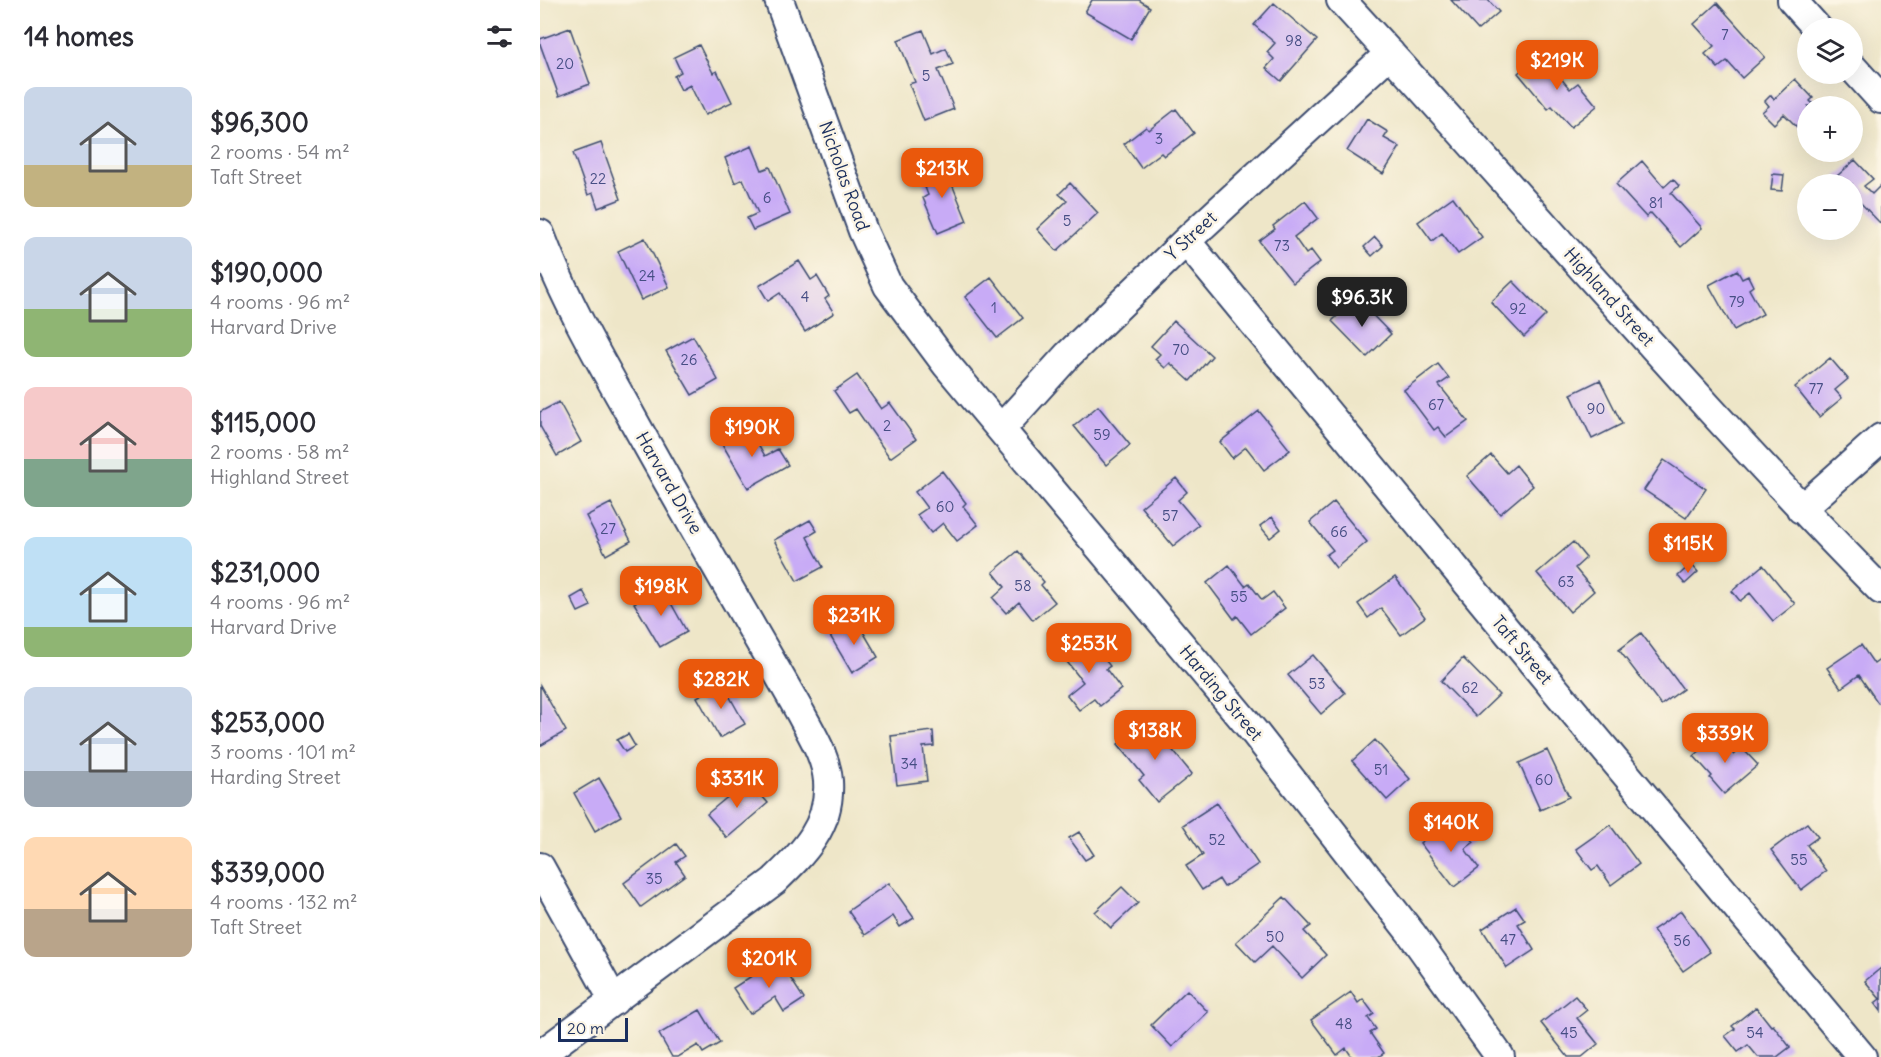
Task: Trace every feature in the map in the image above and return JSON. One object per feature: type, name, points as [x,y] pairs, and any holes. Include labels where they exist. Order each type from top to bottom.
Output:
[{"type":"street","name":"Nicholas Road","points":[[779,0],[863,231],[888,286],[928,341]]},
{"type":"street","name":"Highland Street","points":[[1341,0],[1801,509],[1881,590]]},
{"type":"street","points":[[1791,0],[1808,18]]},
{"type":"street","name":"Y Street","points":[[1001,429],[1068,355],[1186,240],[1390,53]]},
{"type":"street","points":[[1863,79],[1881,99]]},
{"type":"street","name":"Harvard Drive","points":[[540,234],[547,254],[592,347],[785,684],[821,752],[828,780],[825,812],[816,835],[800,856],[774,881],[540,1055]]},
{"type":"street","name":"Taft Street","points":[[1186,240],[1545,678],[1862,1057]]},
{"type":"street","name":"Harding Street","points":[[928,341],[1255,733],[1411,933],[1500,1057]]},
{"type":"street","points":[[1801,509],[1881,438]]},
{"type":"street","points":[[540,867],[614,1000]]},
{"type":"building","points":[[1092,0],[1139,0],[1150,7],[1131,39],[1085,12]]},
{"type":"building","points":[[1451,0],[1488,0],[1499,12],[1478,30]]},
{"type":"building","points":[[1274,3],[1317,40],[1281,81],[1266,68],[1274,59],[1267,52],[1275,43],[1254,25]]},
{"type":"building","points":[[1717,3],[1765,57],[1742,78],[1727,61],[1718,68],[1705,54],[1714,46],[1694,24]]},
{"type":"building","points":[[570,28],[590,84],[559,96],[540,39]]},
{"type":"building","points":[[923,30],[933,54],[946,48],[953,64],[938,70],[954,109],[924,121],[909,84],[915,82],[898,40]]},
{"type":"building","points":[[699,45],[713,73],[717,71],[732,102],[705,115],[690,85],[681,90],[674,76],[681,72],[674,57]]},
{"type":"building","points":[[1540,54],[1570,89],[1578,83],[1597,106],[1571,127],[1552,106],[1548,109],[1518,73]]},
{"type":"building","points":[[1795,79],[1797,84],[1811,96],[1797,96],[1797,127],[1784,114],[1774,124],[1762,112],[1769,106],[1765,101],[1771,95],[1774,99]]},
{"type":"building","points":[[1176,109],[1194,133],[1164,156],[1161,153],[1141,168],[1124,144],[1146,127],[1149,130]]},
{"type":"building","points":[[1367,119],[1388,132],[1384,138],[1400,147],[1383,174],[1347,151]]},
{"type":"building","points":[[601,143],[621,199],[598,208],[593,193],[588,195],[573,153]]},
{"type":"building","points":[[752,146],[762,170],[770,167],[790,214],[753,230],[747,218],[758,213],[743,179],[735,183],[725,158]]},
{"type":"building","points":[[1642,161],[1664,187],[1673,179],[1679,186],[1671,193],[1702,228],[1681,247],[1651,213],[1646,217],[1616,184]]},
{"type":"building","points":[[943,162],[967,221],[938,233],[923,198],[928,195],[919,172]]},
{"type":"building","points":[[1853,162],[1857,162],[1873,179],[1864,186],[1872,194],[1881,185],[1881,224],[1863,205],[1863,174],[1839,174]]},
{"type":"building","points":[[1773,174],[1784,175],[1782,191],[1771,190]]},
{"type":"building","points":[[1070,183],[1098,213],[1057,251],[1037,229],[1067,201],[1059,194]]},
{"type":"building","points":[[1453,197],[1482,237],[1458,254],[1442,233],[1432,241],[1418,222]]},
{"type":"building","points":[[1305,201],[1318,218],[1294,237],[1306,254],[1311,250],[1320,262],[1293,283],[1259,241],[1275,229],[1273,226]]},
{"type":"building","points":[[1375,237],[1383,246],[1372,256],[1364,247]]},
{"type":"building","points":[[645,238],[669,287],[641,300],[618,251]]},
{"type":"building","points":[[799,261],[811,280],[817,276],[829,296],[825,299],[834,313],[805,332],[780,293],[768,301],[759,286]]},
{"type":"building","points":[[1737,270],[1742,279],[1748,276],[1753,286],[1749,289],[1763,314],[1734,330],[1709,285]]},
{"type":"building","points":[[991,277],[1023,318],[997,338],[965,297]]},
{"type":"building","points":[[1513,281],[1546,315],[1524,337],[1491,302]]},
{"type":"building","points":[[1356,298],[1391,334],[1367,357],[1332,321]]},
{"type":"building","points":[[1174,321],[1212,356],[1190,381],[1170,363],[1165,368],[1155,359],[1160,354],[1151,346]]},
{"type":"building","points":[[693,336],[718,380],[692,395],[666,351]]},
{"type":"building","points":[[1830,358],[1848,379],[1835,390],[1842,398],[1819,417],[1795,387]]},
{"type":"building","points":[[1438,364],[1449,378],[1439,385],[1468,421],[1446,437],[1438,427],[1434,430],[1404,390]]},
{"type":"building","points":[[857,375],[881,409],[890,403],[916,439],[890,458],[856,409],[849,413],[834,391]]},
{"type":"building","points":[[1600,380],[1622,424],[1592,439],[1571,394]]},
{"type":"building","points":[[559,402],[581,442],[557,456],[540,426],[540,412]]},
{"type":"building","points":[[1098,406],[1130,445],[1106,465],[1074,426]]},
{"type":"building","points":[[1259,411],[1290,450],[1264,470],[1246,447],[1232,458],[1220,442]]},
{"type":"building","points":[[748,426],[765,456],[778,449],[788,465],[748,488],[721,442]]},
{"type":"building","points":[[1491,455],[1507,473],[1516,465],[1533,486],[1500,514],[1467,476]]},
{"type":"building","points":[[1664,460],[1706,489],[1686,518],[1644,490]]},
{"type":"building","points":[[942,471],[966,503],[963,506],[978,525],[957,541],[943,523],[931,533],[917,515],[927,508],[915,492]]},
{"type":"building","points":[[1176,478],[1187,492],[1178,500],[1199,525],[1173,546],[1141,507]]},
{"type":"building","points":[[1334,502],[1367,542],[1336,568],[1326,555],[1333,550],[1310,522]]},
{"type":"building","points":[[611,503],[631,541],[606,555],[586,516]]},
{"type":"building","points":[[1272,517],[1281,529],[1270,538],[1260,526]]},
{"type":"building","points":[[810,520],[817,531],[807,537],[823,567],[797,581],[774,540]]},
{"type":"building","points":[[1573,542],[1586,558],[1575,568],[1594,591],[1570,612],[1537,573]]},
{"type":"building","points":[[1018,551],[1044,582],[1041,585],[1055,602],[1033,620],[1019,602],[1006,613],[993,598],[1005,587],[993,572]]},
{"type":"building","points":[[1691,564],[1698,572],[1685,584],[1678,576]]},
{"type":"building","points":[[1229,565],[1245,586],[1249,583],[1262,600],[1273,592],[1285,608],[1251,634],[1237,616],[1234,619],[1207,583]]},
{"type":"building","points":[[1763,565],[1795,604],[1773,621],[1750,593],[1740,601],[1732,591]]},
{"type":"building","points":[[1395,577],[1425,617],[1401,635],[1381,608],[1368,618],[1358,604]]},
{"type":"building","points":[[662,587],[687,632],[660,647],[634,603]]},
{"type":"building","points":[[583,591],[591,606],[578,612],[571,598]]},
{"type":"building","points":[[855,618],[878,657],[852,673],[829,634]]},
{"type":"building","points":[[1641,633],[1683,689],[1661,705],[1619,650]]},
{"type":"building","points":[[1084,634],[1110,666],[1106,669],[1121,689],[1100,706],[1094,699],[1079,710],[1067,695],[1083,682],[1060,653]]},
{"type":"building","points":[[1861,645],[1874,664],[1881,659],[1881,701],[1878,703],[1859,675],[1841,688],[1827,668]]},
{"type":"building","points":[[1313,655],[1345,693],[1321,714],[1288,675]]},
{"type":"building","points":[[1463,658],[1499,695],[1476,717],[1441,681]]},
{"type":"building","points":[[722,683],[745,724],[720,738],[697,697]]},
{"type":"building","points":[[540,685],[566,731],[540,746]]},
{"type":"building","points":[[1148,720],[1192,774],[1157,802],[1139,780],[1144,776],[1118,744]]},
{"type":"building","points":[[933,731],[934,746],[923,747],[927,781],[897,785],[891,736]]},
{"type":"building","points":[[628,734],[635,746],[625,752],[617,740]]},
{"type":"building","points":[[1717,736],[1734,755],[1742,748],[1758,765],[1724,794],[1694,756]]},
{"type":"building","points":[[1375,740],[1410,779],[1387,800],[1352,761]]},
{"type":"building","points":[[1547,750],[1569,797],[1540,810],[1519,763]]},
{"type":"building","points":[[599,778],[621,816],[595,831],[574,793]]},
{"type":"building","points":[[748,780],[768,803],[727,838],[707,814]]},
{"type":"building","points":[[1217,803],[1258,864],[1224,887],[1219,879],[1202,890],[1186,866],[1203,855],[1183,825]]},
{"type":"building","points":[[1807,823],[1818,837],[1807,845],[1826,871],[1801,890],[1771,850]]},
{"type":"building","points":[[1445,824],[1452,832],[1461,825],[1474,842],[1465,849],[1479,868],[1454,887],[1420,843]]},
{"type":"building","points":[[1610,825],[1639,864],[1611,885],[1598,866],[1592,870],[1576,849]]},
{"type":"building","points":[[1079,832],[1094,855],[1085,860],[1069,838]]},
{"type":"building","points":[[676,844],[685,856],[676,862],[685,875],[641,907],[624,883]]},
{"type":"building","points":[[889,883],[914,918],[900,927],[893,916],[865,935],[848,911]]},
{"type":"building","points":[[1122,887],[1138,903],[1111,928],[1095,912]]},
{"type":"building","points":[[1284,897],[1311,926],[1304,931],[1326,955],[1302,978],[1272,946],[1255,962],[1236,942]]},
{"type":"building","points":[[1516,907],[1525,920],[1518,924],[1534,950],[1507,968],[1482,929]]},
{"type":"building","points":[[1681,911],[1710,952],[1683,971],[1653,930]]},
{"type":"building","points":[[778,959],[804,999],[784,1012],[775,997],[750,1014],[733,988]]},
{"type":"building","points":[[1881,968],[1881,1011],[1875,1003],[1880,999],[1865,981]]},
{"type":"building","points":[[1187,990],[1208,1012],[1172,1047],[1151,1025]]},
{"type":"building","points":[[1351,992],[1358,1003],[1363,999],[1374,1014],[1368,1018],[1376,1029],[1370,1033],[1384,1053],[1378,1057],[1352,1057],[1346,1048],[1337,1055],[1311,1020]]},
{"type":"building","points":[[1575,996],[1587,1010],[1577,1018],[1598,1044],[1582,1057],[1568,1057],[1541,1023]]},
{"type":"building","points":[[1756,1007],[1790,1047],[1777,1057],[1758,1057],[1748,1045],[1738,1052],[1725,1036],[1735,1029],[1732,1026]]},
{"type":"building","points":[[700,1010],[720,1043],[703,1053],[698,1045],[678,1057],[672,1057],[659,1034]]}]
